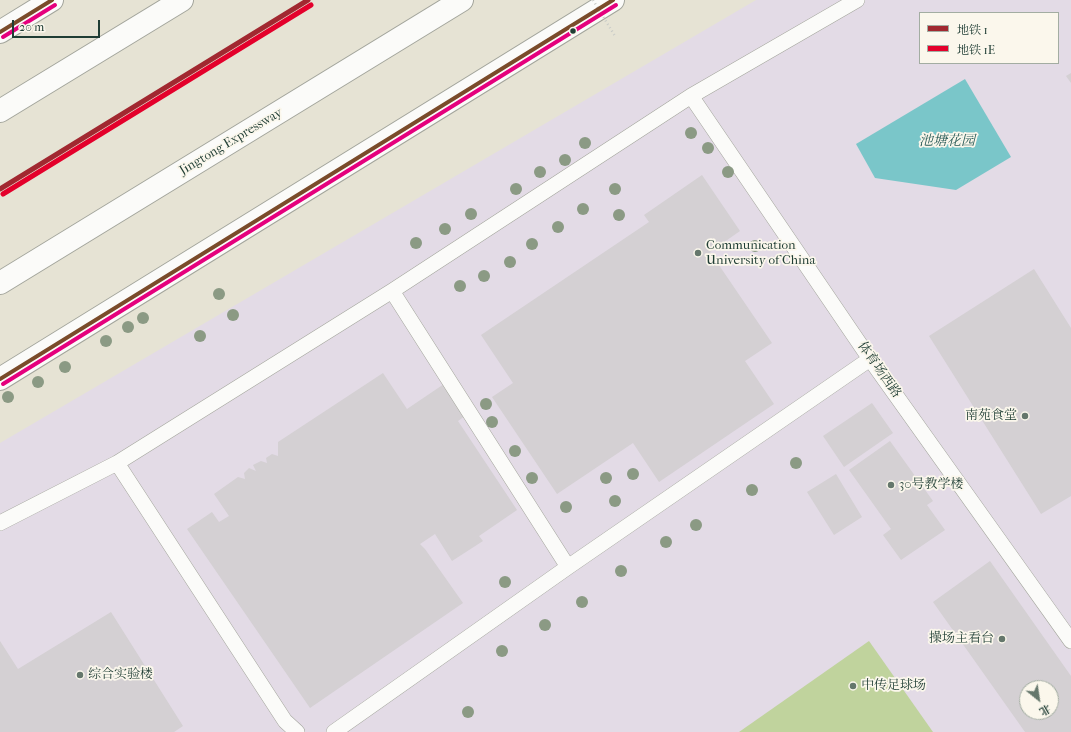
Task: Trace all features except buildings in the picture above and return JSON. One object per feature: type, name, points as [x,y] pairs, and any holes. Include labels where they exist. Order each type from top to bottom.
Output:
[{"type":"main road","points":[[0,32],[52,0]]},
{"type":"main road","points":[[0,111],[182,0]]},
{"type":"main road","name":"Jingtong Expressway","points":[[0,283],[462,0]]},
{"type":"main road","points":[[0,379],[613,0]]},
{"type":"lane","points":[[0,523],[118,463],[392,291],[691,96],[857,0]]},
{"type":"lane","name":"体育场西路","points":[[691,96],[870,359],[1071,641]]},
{"type":"lane","points":[[392,291],[568,567]]},
{"type":"lane","points":[[334,732],[568,567],[870,359]]},
{"type":"lane","points":[[118,463],[285,721],[297,732]]},
{"type":"path","points":[[594,0],[615,36]]},
{"type":"shaded area","name":"Communication University of China","points":[[756,0],[1071,0],[1071,732],[0,732],[0,443]]},
{"type":"green space","name":"中传足球场","points":[[869,641],[933,732],[739,732]]},
{"type":"water","name":"池塘花园","points":[[965,79],[1011,157],[956,190],[875,178],[856,144]]},
{"type":"metro line","name":"1","points":[[0,189],[308,0]]},
{"type":"metro line","name":"1E","points":[[3,194],[311,5]]},
{"type":"transit line","points":[[0,32],[52,0]]},
{"type":"transit line","points":[[0,379],[613,0]]},
{"type":"transit line","points":[[3,37],[55,5]]},
{"type":"transit line","points":[[3,384],[616,5]]},
{"type":"place","name":"Communication University of China","points":[[698,253]]},
{"type":"place","name":"南苑食堂","points":[[1025,416]]},
{"type":"place","name":"30号教学楼","points":[[891,485]]},
{"type":"place","name":"操场主看台","points":[[1002,639]]},
{"type":"place","name":"综合实验楼","points":[[80,675]]},
{"type":"place","name":"中传足球场","points":[[853,686]]}]
